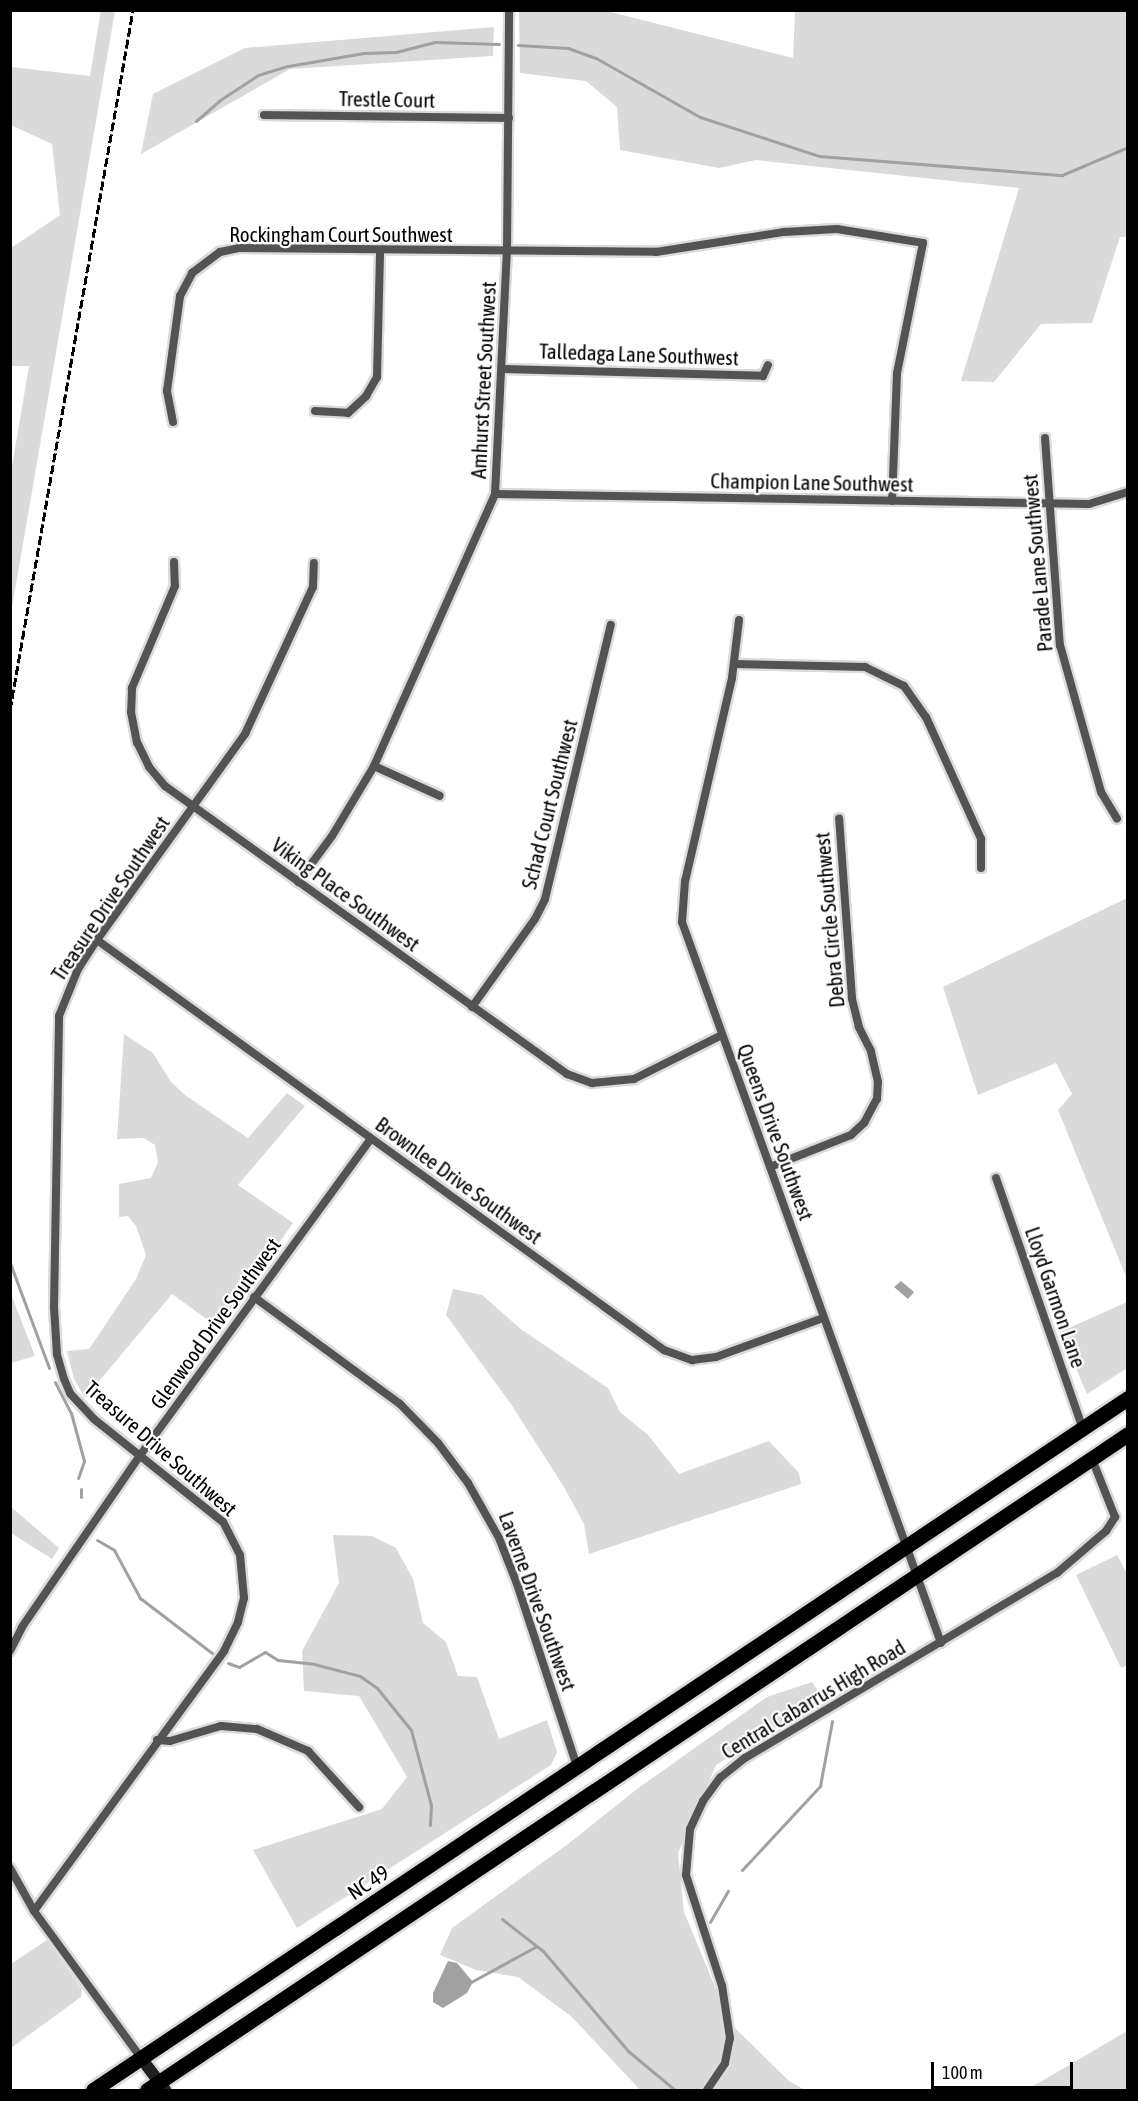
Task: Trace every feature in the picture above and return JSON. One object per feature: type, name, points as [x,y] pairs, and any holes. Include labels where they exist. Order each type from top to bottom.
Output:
[{"type":"highway","name":"NC 49","points":[[93,2091],[1128,1398]]},
{"type":"highway","points":[[157,2088],[1128,1434]]},
{"type":"street","name":"Amhurst Street Southwest","points":[[298,882],[338,827],[374,766],[495,494],[503,369],[507,251],[509,10]]},
{"type":"street","name":"Trestle Court","points":[[264,115],[509,118]]},
{"type":"street","name":"Rockingham Court Southwest","points":[[173,422],[167,391],[180,296],[202,263],[220,252],[239,248],[656,252],[784,232],[837,229],[923,243],[897,373],[892,501]]},
{"type":"street","points":[[315,411],[348,413],[366,396],[376,377],[380,251]]},
{"type":"street","name":"Talledaga Lane Southwest","points":[[503,369],[763,376],[768,365]]},
{"type":"street","name":"Parade Lane Southwest","points":[[1045,438],[1060,645],[1101,792],[1118,819]]},
{"type":"street","name":"Champion Lane Southwest","points":[[495,494],[1089,504],[1128,492]]},
{"type":"street","name":"Viking Place Southwest","points":[[174,562],[175,586],[139,665],[132,688],[131,712],[137,742],[148,767],[165,786],[549,1064],[592,1083],[634,1079],[722,1035]]},
{"type":"street","name":"Treasure Drive Southwest","points":[[34,1911],[224,1651],[240,1615],[244,1584],[236,1544],[223,1522],[141,1454],[94,1419],[74,1398],[64,1379],[56,1341],[59,1016],[78,969],[193,806],[232,755],[262,703],[313,587],[314,563]]},
{"type":"street","name":"Queens Drive Southwest","points":[[740,620],[734,664],[682,898],[684,931],[941,1643]]},
{"type":"street","name":"Schad Court Southwest","points":[[471,1007],[535,919],[545,899],[610,625]]},
{"type":"street","points":[[734,664],[865,667],[904,686],[926,717],[981,839],[981,868]]},
{"type":"street","points":[[374,766],[440,796]]},
{"type":"street","name":"Debra Circle Southwest","points":[[770,1167],[851,1135],[864,1123],[877,1099],[878,1082],[871,1051],[859,1027],[852,998],[839,818]]},
{"type":"street","name":"Brownlee Drive Southwest","points":[[98,940],[371,1139],[678,1356],[716,1357],[823,1318]]},
{"type":"street","name":"Glenwood Drive Southwest","points":[[10,1651],[22,1627],[141,1454],[371,1139]]},
{"type":"street","name":"Lloyd Garmon Lane","points":[[996,1178],[1083,1429]]},
{"type":"street","name":"Laverne Drive Southwest","points":[[255,1297],[400,1404],[438,1443],[468,1483],[499,1538],[517,1584],[577,1766]]},
{"type":"street","name":"Central Cabarrus High Road","points":[[707,2091],[725,2063],[730,2038],[722,1986],[686,1875],[690,1829],[703,1801],[720,1778],[745,1758],[1057,1574],[1113,1524],[1114,1517],[1092,1459]]},
{"type":"street","points":[[157,1740],[170,1741],[221,1726],[257,1729],[308,1751],[359,1807]]},
{"type":"street","points":[[10,1868],[34,1911],[141,2058],[157,2088]]},
{"type":"shaded area","points":[[101,10],[115,11],[11,613],[11,472],[29,366],[11,366],[11,248],[60,215],[52,144],[11,125],[11,67],[90,76]]},
{"type":"shaded area","points":[[519,11],[607,11],[793,58],[795,11],[1127,11],[1127,237],[1120,237],[1092,323],[1041,324],[994,382],[961,381],[1019,188],[756,160],[719,168],[620,150],[617,107],[586,81],[520,73]]},
{"type":"shaded area","points":[[494,27],[493,56],[290,69],[141,154],[153,94],[245,48]]},
{"type":"shaded area","points":[[1127,898],[1127,1279],[1058,1110],[1072,1094],[1056,1063],[978,1095],[943,987]]},
{"type":"shaded area","points":[[124,1034],[153,1053],[171,1082],[185,1095],[248,1138],[287,1093],[305,1106],[238,1185],[293,1223],[219,1328],[172,1294],[85,1398],[74,1379],[67,1351],[89,1349],[136,1279],[146,1255],[136,1226],[128,1216],[119,1217],[119,1184],[151,1178],[158,1162],[155,1145],[144,1138],[117,1139]]},
{"type":"shaded area","points":[[901,1281],[914,1292],[908,1299],[894,1287]]},
{"type":"shaded area","points":[[453,1289],[482,1295],[522,1330],[608,1388],[620,1412],[648,1435],[679,1474],[769,1441],[799,1473],[801,1484],[589,1554],[584,1524],[564,1487],[511,1404],[446,1315]]},
{"type":"shaded area","points":[[11,1294],[35,1356],[10,1363]]},
{"type":"shaded area","points":[[1127,1302],[1127,1368],[1087,1394],[1060,1332]]},
{"type":"shaded area","points":[[11,1507],[59,1548],[52,1559],[11,1533]]},
{"type":"shaded area","points":[[333,1535],[372,1536],[396,1548],[413,1579],[423,1623],[446,1642],[458,1676],[477,1677],[499,1739],[547,1720],[557,1752],[551,1765],[297,1928],[253,1850],[382,1809],[407,1777],[359,1696],[304,1691],[302,1651],[339,1583]]},
{"type":"shaded area","points":[[1117,1555],[1128,1576],[1127,1665],[1121,1668],[1076,1575]]},
{"type":"shaded area","points":[[812,1682],[824,1700],[716,1765],[678,1853],[684,1912],[730,2023],[789,2081],[805,2090],[640,2090],[572,2017],[518,1977],[476,1970],[440,1955],[452,1928],[568,1844],[637,1789],[767,1697]]},
{"type":"shaded area","points":[[47,1940],[82,1989],[81,1997],[11,2048],[11,1964]]},
{"type":"shaded area","points":[[448,1961],[457,1963],[473,1982],[467,1993],[443,2008],[433,2002],[433,1993]]},
{"type":"shaded area","points":[[1127,2031],[1127,2090],[1026,2090],[1061,2070]]},
{"type":"waterway","points":[[196,121],[220,100],[258,75],[288,66],[364,53],[396,52],[435,42],[499,44]]},
{"type":"waterway","points":[[518,45],[568,48],[596,58],[700,117],[819,156],[1062,175],[1128,147]]},
{"type":"waterway","points":[[10,1263],[49,1368]]},
{"type":"waterway","points":[[55,1382],[71,1413],[84,1461],[78,1478]]},
{"type":"waterway","points":[[81,1489],[81,1497]]},
{"type":"waterway","points":[[97,1540],[114,1550],[140,1598],[212,1653]]},
{"type":"waterway","points":[[228,1663],[239,1667],[265,1652],[278,1660],[314,1664],[360,1676],[377,1688],[411,1730],[431,1805],[430,1825]]},
{"type":"waterway","points":[[742,1870],[820,1786],[832,1721]]},
{"type":"waterway","points":[[710,1922],[728,1891]]},
{"type":"waterway","points":[[502,1919],[543,1951],[628,2051],[675,2090]]},
{"type":"waterway","points":[[471,1982],[535,1947]]},
{"type":"railway","points":[[10,710],[133,10]]}]
